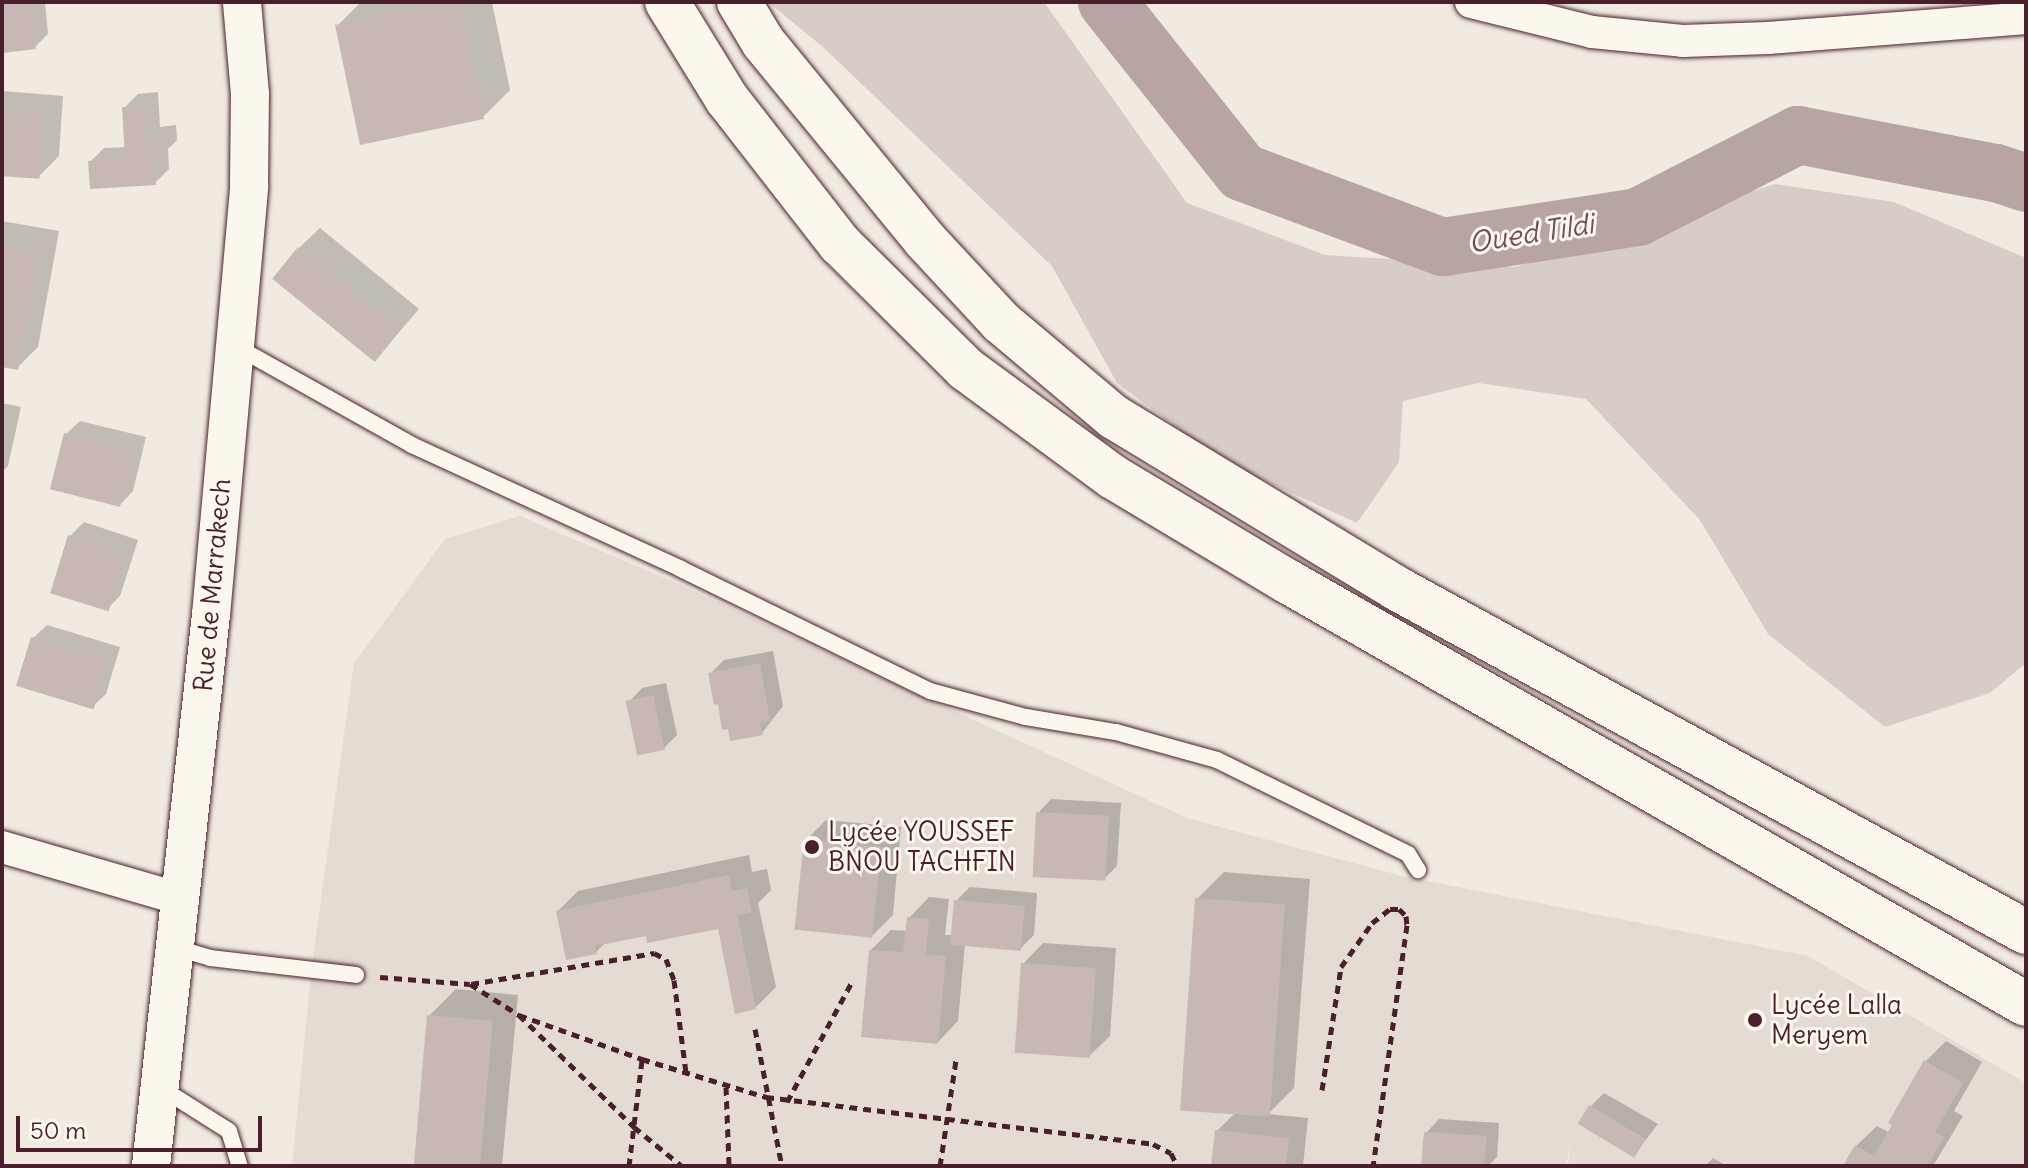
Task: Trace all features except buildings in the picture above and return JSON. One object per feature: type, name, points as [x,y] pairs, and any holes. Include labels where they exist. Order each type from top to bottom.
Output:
[{"type":"highway","points":[[667,2],[727,99],[840,244],[966,369],[1113,477],[1287,581],[2026,1004]]},
{"type":"highway","points":[[739,2],[763,42],[925,240],[1001,322],[1114,417],[1396,588],[2026,932]]},
{"type":"street","name":"Rue de Marrakech","points":[[151,1166],[211,615],[249,186],[250,94],[242,2]]},
{"type":"street","points":[[1471,2],[1592,32],[1683,41],[1768,38],[2026,18]]},
{"type":"street","points":[[2,847],[178,898]]},
{"type":"lane","points":[[234,345],[412,445],[681,569],[930,691],[1026,717],[1116,732],[1217,760],[1408,854],[1418,870]]},
{"type":"lane","points":[[176,948],[210,958],[356,975]]},
{"type":"lane","points":[[161,1087],[229,1131],[240,1166]]},
{"type":"path","points":[[1322,1090],[1341,967],[1372,923],[1390,909],[1399,909],[1406,916],[1407,925],[1373,1166]]},
{"type":"path","points":[[356,975],[470,984],[654,953],[666,959],[674,980],[686,1073]]},
{"type":"path","points":[[787,1102],[853,980]]},
{"type":"path","points":[[470,984],[519,1015],[634,1127],[682,1166]]},
{"type":"path","points":[[519,1015],[726,1087],[787,1102],[949,1121],[950,1118],[1153,1144],[1171,1153],[1177,1166]]},
{"type":"path","points":[[755,1029],[782,1166]]},
{"type":"path","points":[[629,1166],[642,1059]]},
{"type":"path","points":[[940,1166],[956,1060]]},
{"type":"path","points":[[726,1087],[729,1166]]},
{"type":"shaded area","points":[[768,2],[1044,2],[1187,203],[1325,255],[1515,267],[1775,184],[1894,202],[2026,258],[2026,663],[1990,693],[1885,727],[1768,634],[1700,520],[1586,399],[1478,383],[1403,401],[1399,462],[1357,523],[1222,461],[1117,383],[1052,266],[823,47]]},
{"type":"shaded area","name":"Lycée YOUSSEF BNOU TACHFIN","points":[[520,516],[683,586],[1187,818],[1402,876],[1808,956],[2026,1083],[2026,1166],[1568,1166],[1571,1142],[1566,1166],[292,1166],[312,964],[354,663],[445,539]]},
{"type":"waterway","name":"Oued Tildi","points":[[1107,2],[1242,172],[1443,247],[1638,217],[1798,135],[1996,173],[2026,183]]},
{"type":"place","name":"Lycée YOUSSEF BNOU TACHFIN","points":[[812,847]]},
{"type":"place","name":"Lycée Lalla Meryem","points":[[1755,1020]]}]
